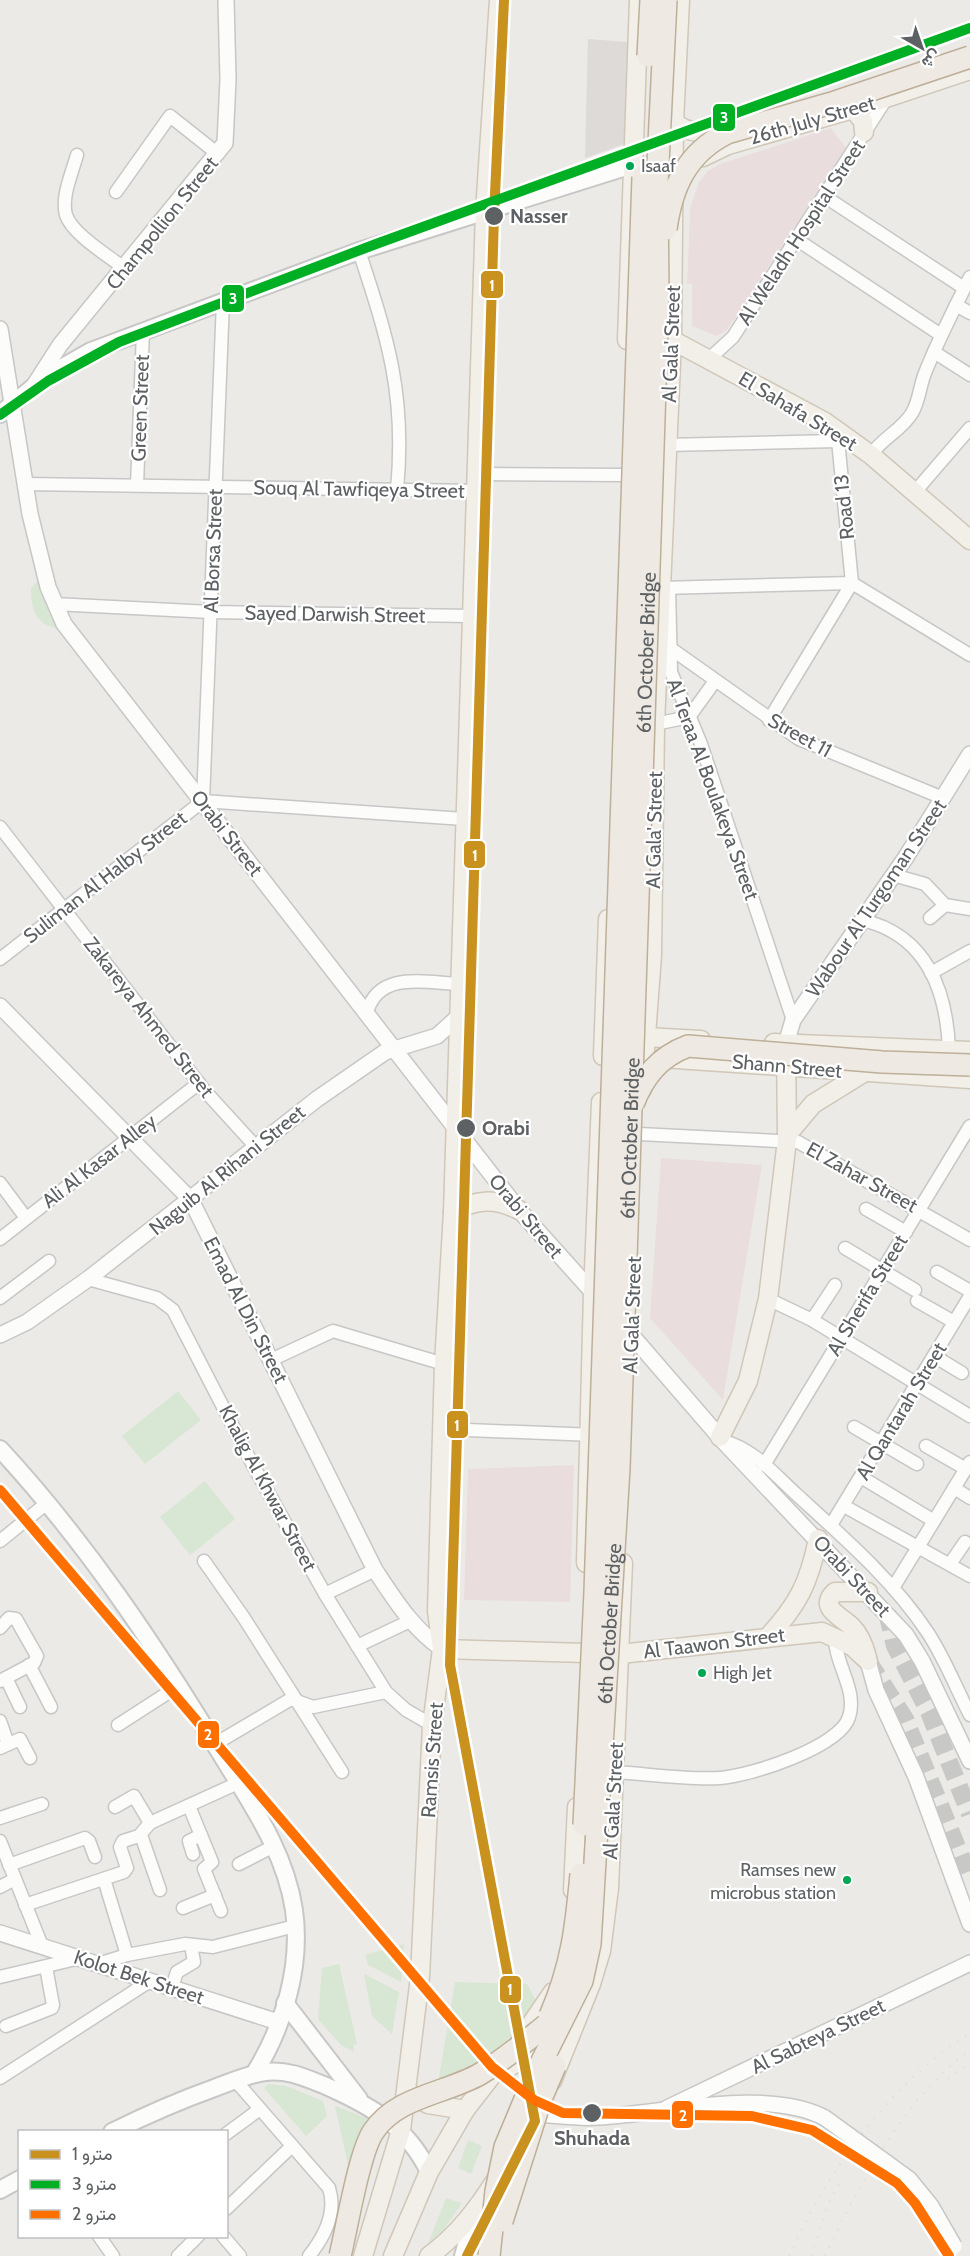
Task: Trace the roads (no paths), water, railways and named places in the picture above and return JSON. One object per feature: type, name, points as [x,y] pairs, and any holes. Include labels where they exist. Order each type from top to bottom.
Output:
[{"type":"highway","name":"6th October Bridge","points":[[474,2256],[485,2172],[495,2140],[525,2064],[546,2025],[562,1986],[573,1949],[583,1848],[596,1580],[651,0]]},
{"type":"highway","name":"6th October Bridge","points":[[489,2256],[496,2191],[506,2147],[536,2073],[582,1981],[590,1944],[613,1606],[658,298],[657,184],[666,0]]},
{"type":"highway","points":[[658,298],[674,188],[689,162],[700,150],[727,133],[845,98],[970,55]]},
{"type":"highway","points":[[629,1113],[650,1071],[674,1052],[688,1046],[882,1062],[970,1065]]},
{"type":"highway","points":[[500,2228],[541,2099],[570,2032],[582,1981]]},
{"type":"highway","points":[[340,2256],[368,2143],[379,2125],[390,2114],[413,2101],[481,2073],[546,2025]]},
{"type":"main road","name":"Ramsis Street","points":[[363,2256],[401,2130],[407,2090],[422,1958],[432,1725],[442,1649],[437,1611],[444,1364],[453,1212],[485,212],[499,0]]},
{"type":"main road","name":"Al Gala' Street","points":[[393,2256],[429,2172],[465,2110],[540,2012],[558,1982],[568,1949],[584,1655],[593,1293],[604,999],[614,824],[632,165],[639,0]]},
{"type":"main road","name":"Al Gala' Street","points":[[429,2256],[449,2240],[475,2212],[535,2114],[579,2016],[597,1968],[609,1888],[621,1654],[626,1436],[639,1134],[652,954],[656,724],[665,588],[666,445],[672,340],[675,198],[674,122],[680,0]]},
{"type":"main road","name":"26th July Street","points":[[674,122],[681,128],[699,133],[970,55]]},
{"type":"main road","name":"26th July Street","points":[[675,198],[695,163],[709,153],[728,145],[854,110],[970,70]]},
{"type":"main road","points":[[869,85],[874,88],[879,101]]},
{"type":"main road","points":[[854,110],[863,121],[864,132]]},
{"type":"main road","points":[[6,409],[33,387],[76,358],[143,331],[359,251],[632,165]]},
{"type":"main road","name":"El Sahafa Street","points":[[672,340],[792,403],[837,436],[871,455],[970,540]]},
{"type":"main road","name":"Shann Street","points":[[645,1037],[970,1052]]},
{"type":"main road","points":[[722,1439],[748,1381],[768,1299],[787,1138],[786,1044]]},
{"type":"main road","name":"Shann Street","points":[[603,1055],[970,1079]]},
{"type":"main road","points":[[787,1138],[813,1104],[864,1073]]},
{"type":"main road","points":[[453,1212],[478,1201],[499,1202],[519,1210]]},
{"type":"main road","points":[[2,1455],[47,1503],[119,1596],[180,1685],[274,1846],[291,1893],[296,1926],[295,1960],[285,2003],[268,2049],[254,2074]]},
{"type":"main road","points":[[767,1638],[785,1618],[803,1592],[818,1539]]},
{"type":"main road","points":[[868,1592],[835,1592],[828,1604],[832,1612],[852,1627],[860,1637],[868,1661]]},
{"type":"main road","name":"Al Taawon Street","points":[[442,1649],[584,1655],[621,1654],[822,1632],[835,1636]]},
{"type":"main road","points":[[835,1636],[852,1646],[868,1661]]},
{"type":"main road","points":[[285,2003],[362,2102]]},
{"type":"main road","points":[[483,2086],[579,2016]]},
{"type":"main road","points":[[121,2130],[235,2080],[273,2071],[293,2073],[362,2102],[401,2130],[417,2150],[429,2172]]},
{"type":"main road","points":[[407,2090],[420,2101],[465,2110]]},
{"type":"main road","points":[[0,2190],[18,2180]]},
{"type":"main road","points":[[463,2256],[475,2212]]},
{"type":"street","name":"Champollion Street","points":[[33,387],[60,345],[225,143],[228,90],[226,0]]},
{"type":"street","name":"Al Weladh Hospital Street","points":[[709,359],[733,337],[864,132],[879,101],[902,75]]},
{"type":"street","points":[[116,192],[170,116],[218,154]]},
{"type":"street","points":[[77,155],[66,194],[65,214],[79,233],[124,269]]},
{"type":"street","points":[[824,196],[967,283],[941,335],[918,391],[914,411],[902,426],[879,443],[871,455]]},
{"type":"street","points":[[796,239],[941,335]]},
{"type":"street","points":[[359,251],[393,364],[400,430],[397,490]]},
{"type":"street","name":"Al Borsa Street","points":[[203,801],[223,302]]},
{"type":"street","points":[[956,305],[970,313]]},
{"type":"street","name":"Orabi Street","points":[[0,329],[6,409],[42,564],[54,604],[70,633],[396,1047],[454,1128],[519,1210],[722,1439],[906,1635],[922,1661],[970,1761]]},
{"type":"street","name":"Green Street","points":[[137,486],[143,331]]},
{"type":"street","points":[[934,352],[970,375]]},
{"type":"street","points":[[914,493],[970,428]]},
{"type":"street","points":[[666,445],[837,436]]},
{"type":"street","name":"Road 13","points":[[837,436],[852,583]]},
{"type":"street","name":"Souq Al Tawfiqeya Street","points":[[25,484],[397,490],[477,482],[623,475]]},
{"type":"street","points":[[769,720],[852,583]]},
{"type":"street","points":[[665,588],[852,583],[970,655]]},
{"type":"street","name":"Al Teraa Al Boulakeya Street","points":[[665,588],[673,683],[701,744],[794,1020]]},
{"type":"street","name":"Sayed Darwish Street","points":[[54,604],[211,612],[472,616]]},
{"type":"street","name":"Street 11","points":[[670,648],[769,720],[815,747],[943,798]]},
{"type":"street","points":[[656,724],[689,717],[715,681]]},
{"type":"street","name":"Wabour Al Turgoman Street","points":[[786,1044],[794,1020],[893,875],[970,754]]},
{"type":"street","name":"Suliman Al Halby Street","points":[[0,959],[203,801],[464,819]]},
{"type":"street","name":"Zakareya Ahmed Street","points":[[0,827],[199,1083],[256,1147]]},
{"type":"street","points":[[893,875],[925,884],[945,904],[970,909]]},
{"type":"street","points":[[930,918],[945,904]]},
{"type":"street","points":[[862,920],[896,932],[916,950],[931,973],[946,1020],[949,1052]]},
{"type":"street","points":[[931,973],[970,951]]},
{"type":"street","points":[[368,1012],[371,1000],[378,990],[389,984],[460,984]]},
{"type":"street","name":"Emad Al Din Street","points":[[0,1006],[191,1200],[375,1570],[410,1621],[424,1636],[442,1649]]},
{"type":"street","name":"Naguib Al Rihani Street","points":[[0,1335],[27,1322],[88,1279],[317,1099],[385,1052],[437,1036],[458,1017]]},
{"type":"street","name":"Ali Al Kasar Alley","points":[[0,1239],[199,1083]]},
{"type":"street","name":"Al Sherifa Street","points":[[764,1465],[970,1126]]},
{"type":"street","name":"El Zahar Street","points":[[639,1134],[787,1138],[809,1146],[970,1240]]},
{"type":"street","points":[[0,1183],[26,1218]]},
{"type":"street","points":[[866,1209],[906,1232]]},
{"type":"street","points":[[845,1248],[883,1270],[916,1295],[956,1319],[970,1322]]},
{"type":"street","points":[[0,1298],[49,1261]]},
{"type":"street","points":[[937,1272],[970,1293]]},
{"type":"street","name":"Khalig Al Khwar Street","points":[[88,1279],[157,1298],[173,1310],[254,1467],[325,1594],[357,1646],[386,1692],[406,1710],[432,1725]]},
{"type":"street","points":[[812,1320],[835,1286]]},
{"type":"street","name":"Al Qantarah Street","points":[[831,1525],[883,1443],[970,1293]]},
{"type":"street","points":[[768,1299],[812,1320],[970,1416]]},
{"type":"street","points":[[271,1360],[333,1331],[444,1364]]},
{"type":"street","points":[[934,1356],[962,1373]]},
{"type":"street","points":[[854,1427],[917,1464]]},
{"type":"street","points":[[443,1429],[626,1436]]},
{"type":"street","points":[[722,1439],[746,1450],[764,1465],[831,1525],[893,1588],[929,1635],[970,1715]]},
{"type":"street","points":[[893,1588],[968,1466],[926,1446]]},
{"type":"street","points":[[861,1478],[934,1521]]},
{"type":"street","points":[[954,1488],[970,1498]]},
{"type":"street","points":[[0,1541],[47,1503]]},
{"type":"street","points":[[844,1506],[970,1576]]},
{"type":"street","points":[[950,1564],[965,1542]]},
{"type":"street","points":[[204,1561],[342,1772]]},
{"type":"street","points":[[325,1594],[375,1570]]},
{"type":"street","points":[[0,1628],[9,1618],[19,1623],[37,1656],[36,1661],[3,1679],[20,1707]]},
{"type":"street","points":[[357,1646],[410,1621]]},
{"type":"street","points":[[614,1772],[717,1779],[735,1777],[806,1751],[832,1738],[847,1722],[851,1703],[835,1650],[835,1636]]},
{"type":"street","points":[[868,1661],[876,1690],[916,1777],[970,1924]]},
{"type":"street","points":[[29,1665],[51,1707]]},
{"type":"street","points":[[118,1725],[180,1685]]},
{"type":"street","points":[[215,1744],[291,1699],[313,1707],[386,1692]]},
{"type":"street","points":[[0,1721],[4,1746],[20,1739],[30,1758]]},
{"type":"street","points":[[25,1905],[127,1870],[120,1844],[141,1835],[150,1823],[238,1783]]},
{"type":"street","points":[[115,1807],[134,1796],[150,1823]]},
{"type":"street","points":[[0,1818],[42,1804]]},
{"type":"street","points":[[189,1806],[212,1862],[204,1869],[221,1911]]},
{"type":"street","points":[[141,1835],[160,1890]]},
{"type":"street","points":[[193,1854],[189,1841],[201,1835]]},
{"type":"street","points":[[5,1861],[85,1838],[89,1841],[95,1857]]},
{"type":"street","points":[[0,1841],[5,1861],[15,1879],[42,1946]]},
{"type":"street","points":[[239,1864],[274,1846]]},
{"type":"street","points":[[0,1887],[15,1879]]},
{"type":"street","points":[[104,1879],[127,1955]]},
{"type":"street","points":[[183,1908],[215,1895]]},
{"type":"street","points":[[100,1963],[127,1955],[191,1945],[213,1947],[296,1926]]},
{"type":"street","name":"Kolot Bek Street","points":[[0,1933],[100,1963],[278,2022]]},
{"type":"street","points":[[172,1987],[177,1972],[194,1962],[191,1945]]},
{"type":"street","points":[[0,1977],[81,1957]]},
{"type":"street","name":"Al Sabteya Street","points":[[666,2108],[970,1963]]},
{"type":"street","points":[[6,2026],[52,2008],[54,2005],[46,1967]]},
{"type":"street","points":[[0,2078],[150,1981]]},
{"type":"street","points":[[235,2080],[329,2188],[333,2208],[330,2220],[309,2256]]},
{"type":"street","points":[[535,2114],[597,2118],[666,2108],[778,2104],[803,2109],[825,2118],[909,2179],[931,2206],[959,2256]]},
{"type":"street","points":[[228,2133],[260,2109]]},
{"type":"street","points":[[228,2207],[292,2146]]},
{"type":"street","points":[[100,2238],[113,2256]]},
{"type":"street","points":[[178,2256],[196,2238]]},
{"type":"street","points":[[225,2238],[240,2256]]},
{"type":"tunnel","points":[[887,1612],[895,1646],[929,1712],[970,1814]]},
{"type":"tunnel","points":[[868,1661],[905,1719],[970,1879]]},
{"type":"railway","points":[[789,2256],[823,2192],[864,2131],[887,2103],[913,2078],[940,2054],[970,2033]]},
{"type":"railway","points":[[825,2256],[868,2172],[904,2117],[924,2092],[970,2050]]},
{"type":"railway","points":[[948,2079],[970,2062]]},
{"type":"railway","points":[[811,2256],[830,2200],[843,2177]]},
{"type":"metro line","name":"1","points":[[467,2256],[535,2121],[450,1665],[494,216],[504,0]]},
{"type":"metro line","name":"3","points":[[0,415],[48,381],[119,342],[376,244],[970,28]]},
{"type":"metro line","name":"2","points":[[0,1490],[492,2067],[534,2100],[563,2113],[752,2116],[812,2130],[897,2183],[915,2203],[949,2256]]},
{"type":"place","name":"Isaaf","points":[[630,166]]},
{"type":"place","name":"Nasser","points":[[494,216]]},
{"type":"place","name":"Orabi","points":[[466,1128]]},
{"type":"place","name":"High Jet","points":[[702,1673]]},
{"type":"place","name":"Ramses new microbus station","points":[[847,1880]]},
{"type":"place","name":"Shuhada","points":[[592,2113]]}]
